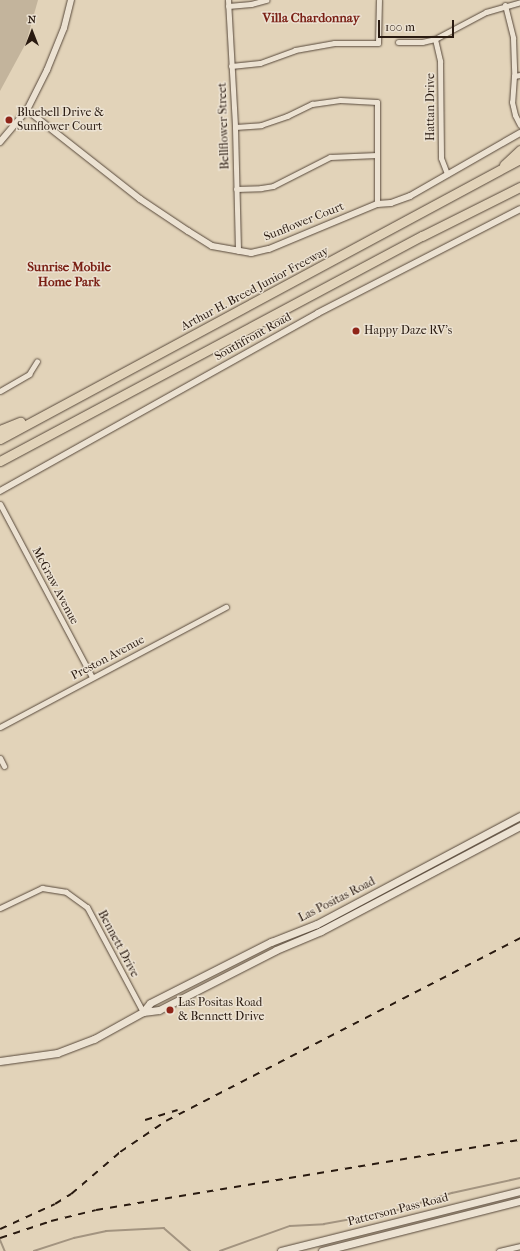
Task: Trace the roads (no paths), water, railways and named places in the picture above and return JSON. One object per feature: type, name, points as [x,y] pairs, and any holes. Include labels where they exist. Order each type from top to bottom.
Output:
[{"type":"highway","points":[[499,170],[520,150]]},
{"type":"highway","name":"Arthur H. Breed Junior Freeway","points":[[0,439],[520,159]]},
{"type":"highway","points":[[0,461],[408,244],[520,187]]},
{"type":"highway","points":[[0,430],[64,404]]},
{"type":"main road","name":"Las Positas Road","points":[[143,1012],[150,1003],[271,942],[317,924],[520,816]]},
{"type":"main road","name":"Las Positas Road","points":[[0,1061],[57,1053],[94,1038],[143,1012],[159,1010],[276,950],[321,931],[520,826]]},
{"type":"main road","name":"Patterson Pass Road","points":[[281,1251],[520,1191]]},
{"type":"main road","name":"Patterson Pass Road","points":[[322,1251],[520,1201]]},
{"type":"street","points":[[0,142],[27,110],[55,54],[64,28],[71,0]]},
{"type":"street","points":[[228,3],[251,4],[266,0]]},
{"type":"street","points":[[231,66],[260,64],[295,50],[334,43],[378,44],[379,0]]},
{"type":"street","points":[[398,42],[422,42],[436,39],[486,12],[505,5],[520,2]]},
{"type":"street","name":"Bellflower Street","points":[[228,3],[235,127],[238,251]]},
{"type":"street","points":[[505,5],[508,12],[513,38],[514,76],[512,102],[515,115],[520,125]]},
{"type":"street","name":"Hattan Drive","points":[[436,39],[440,61],[441,158],[447,174]]},
{"type":"street","points":[[514,76],[520,75]]},
{"type":"street","points":[[235,127],[261,125],[287,116],[312,104],[340,100],[377,102],[377,204]]},
{"type":"street","name":"Sunflower Court","points":[[27,110],[140,199],[181,227],[212,246],[251,253],[269,250],[377,204],[391,203],[410,196],[520,133]]},
{"type":"street","points":[[236,189],[273,186],[330,157],[377,155]]},
{"type":"street","name":"Southfront Road","points":[[0,491],[318,313],[520,209]]},
{"type":"street","points":[[0,391],[29,374],[37,361]]},
{"type":"street","name":"McGraw Avenue","points":[[0,504],[92,677]]},
{"type":"street","name":"Preston Avenue","points":[[0,726],[226,607]]},
{"type":"street","points":[[0,758],[4,766]]},
{"type":"street","name":"Bennett Drive","points":[[0,908],[42,888],[66,892],[72,896],[87,907],[143,1012]]},
{"type":"street","points":[[499,1251],[520,1246]]},
{"type":"waterway","points":[[220,1251],[290,1226],[324,1224],[391,1212],[452,1193],[520,1178]]},
{"type":"waterway","points":[[34,1251],[74,1238],[106,1231],[164,1228],[190,1251]]},
{"type":"waterway","points":[[0,1239],[5,1251]]},
{"type":"railway","points":[[0,1229],[55,1204],[71,1194],[120,1152],[166,1121],[520,938]]},
{"type":"railway","points":[[145,1120],[178,1110]]},
{"type":"railway","points":[[0,1238],[51,1221],[96,1210],[520,1140]]},
{"type":"place","name":"Bluebell Drive & Sunflower Court","points":[[9,120]]},
{"type":"place","name":"Happy Daze RV's","points":[[356,331]]},
{"type":"place","name":"Las Positas Road & Bennett Drive","points":[[170,1010]]},
{"type":"district","name":"Villa Chardonnay","points":[[311,18]]},
{"type":"district","name":"Sunrise Mobile Home Park","points":[[69,276]]}]
